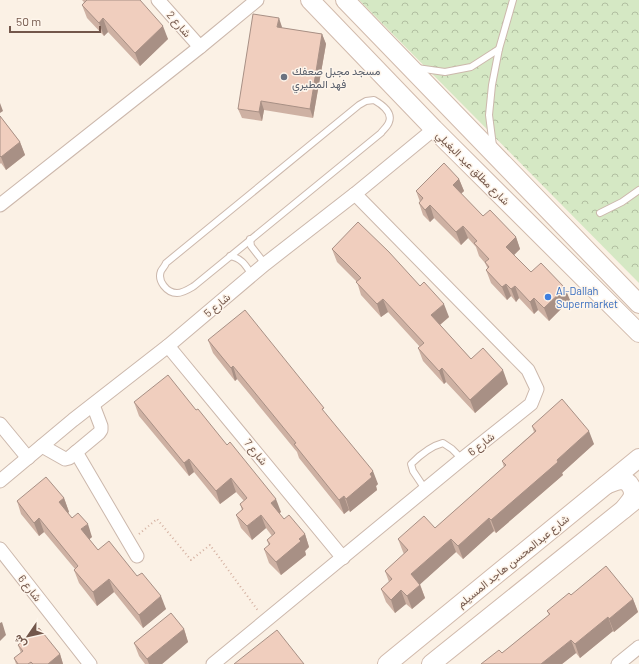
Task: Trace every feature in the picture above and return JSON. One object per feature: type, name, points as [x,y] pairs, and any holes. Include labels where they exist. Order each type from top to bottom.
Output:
[{"type":"street","name":"شارع 2","points":[[158,0],[200,47]]},
{"type":"street","points":[[0,205],[257,0]]},
{"type":"street","name":"شارع مطلق عيد البغيلي","points":[[310,0],[434,130],[639,333]]},
{"type":"street","points":[[345,0],[639,304]]},
{"type":"street","name":"شارع 5","points":[[0,481],[168,346],[265,264],[434,130]]},
{"type":"street","name":"شارع 6","points":[[213,664],[531,404],[536,389],[528,370],[355,194]]},
{"type":"street","name":"شارع 7","points":[[168,346],[343,558]]},
{"type":"street","points":[[42,446],[65,459],[69,458],[102,430],[93,405]]},
{"type":"street","points":[[0,424],[28,458]]},
{"type":"street","points":[[76,452],[137,556]]},
{"type":"street","name":"شارع عبدالمحسن هاجد المسيلم","points":[[387,664],[639,458]]},
{"type":"street","points":[[606,485],[621,480],[630,485],[633,496],[622,511]]},
{"type":"street","points":[[431,664],[639,497]]},
{"type":"street","name":"شارع 6","points":[[0,549],[90,664]]},
{"type":"street","points":[[618,664],[639,647]]},
{"type":"lane","points":[[494,153],[489,115],[492,85],[499,49],[513,0]]},
{"type":"lane","points":[[411,67],[445,72],[471,68],[499,49]]},
{"type":"lane","points":[[374,100],[382,105],[389,114],[389,122],[381,133],[250,239],[194,286],[182,292],[176,294],[167,290],[161,281],[160,272],[166,263],[359,105],[366,101],[374,100]]},
{"type":"lane","points":[[600,213],[622,202],[639,190]]},
{"type":"lane","points":[[250,239],[252,246],[265,264]]},
{"type":"lane","points":[[230,256],[243,262],[252,275]]},
{"type":"lane","points":[[426,489],[413,471],[411,464],[436,445],[443,443],[452,449],[462,459]]},
{"type":"path","points":[[129,542],[157,520],[191,560],[210,545],[265,621]]},
{"type":"green space","points":[[359,0],[639,0],[639,283]]},
{"type":"building","points":[[87,0],[140,0],[163,26],[135,53],[103,18],[99,23],[82,5]]},
{"type":"building","name":"مسجد مجبل صعفك فهد المطيري","points":[[253,14],[279,18],[277,27],[322,34],[310,109],[261,101],[259,112],[238,109]]},
{"type":"building","points":[[0,116],[20,142],[1,157],[0,156]]},
{"type":"building","points":[[444,163],[459,179],[453,185],[483,216],[490,210],[516,237],[506,247],[531,272],[541,263],[565,288],[544,308],[534,298],[530,302],[515,286],[511,289],[506,284],[502,287],[486,270],[489,267],[485,262],[489,259],[474,243],[477,241],[463,226],[456,232],[430,205],[425,210],[419,203],[423,198],[416,191]]},
{"type":"building","points":[[358,222],[389,252],[420,286],[424,282],[444,304],[431,315],[471,359],[483,348],[503,370],[470,400],[442,368],[439,371],[418,348],[424,343],[383,299],[377,304],[356,282],[361,278],[332,249]]},
{"type":"building","points":[[245,310],[324,408],[322,409],[373,471],[370,474],[372,477],[346,499],[344,496],[339,500],[294,444],[296,443],[233,366],[231,368],[208,340]]},
{"type":"building","points":[[168,375],[227,445],[230,442],[276,499],[271,503],[284,519],[289,515],[305,534],[299,539],[301,541],[276,562],[264,549],[270,544],[267,540],[275,533],[261,515],[247,526],[236,515],[243,509],[240,504],[247,498],[231,478],[216,491],[189,459],[184,463],[134,402]]},
{"type":"building","points":[[562,399],[589,431],[557,460],[558,462],[491,520],[489,518],[458,546],[451,539],[411,574],[420,585],[407,596],[401,590],[391,600],[381,589],[392,579],[385,571],[408,550],[398,539],[424,516],[435,528],[506,465],[502,461],[536,431],[532,426]]},
{"type":"building","points":[[46,477],[64,498],[59,502],[72,518],[78,513],[88,524],[81,529],[98,550],[109,541],[137,576],[142,573],[161,596],[139,615],[109,579],[93,592],[74,570],[78,566],[39,518],[34,523],[17,501]]},
{"type":"building","points":[[606,566],[633,599],[609,619],[608,617],[575,644],[571,640],[541,664],[481,664],[499,650],[502,653],[550,614],[547,611],[569,593],[571,595]]},
{"type":"building","points":[[171,613],[184,629],[147,659],[134,643]]},
{"type":"building","points":[[39,628],[60,654],[48,664],[33,664],[31,662],[28,664],[18,664],[14,658],[23,651],[18,645]]},
{"type":"building","points":[[277,630],[304,664],[234,664]]},
{"type":"place","name":"مسجد مجبل صعفك فهد المطيري","points":[[284,77]]},
{"type":"place","name":"Al-Dallah Supermarket","points":[[548,297]]}]
